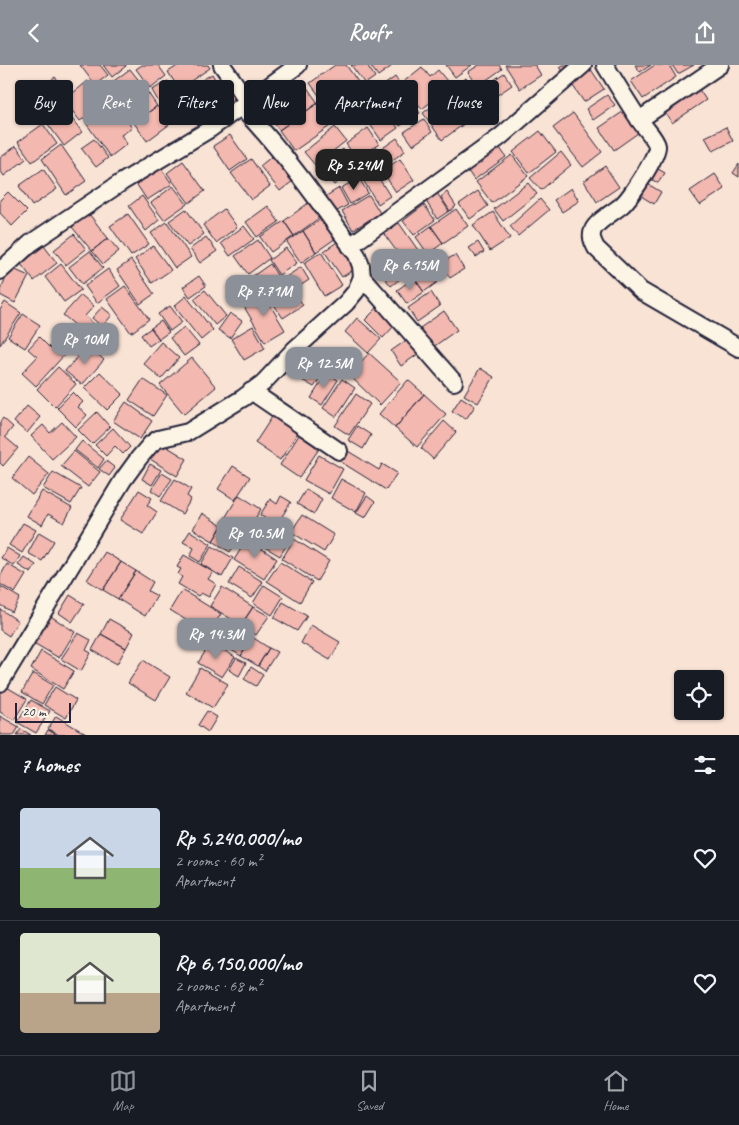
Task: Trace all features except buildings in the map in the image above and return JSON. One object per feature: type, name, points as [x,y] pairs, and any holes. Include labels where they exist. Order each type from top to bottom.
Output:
[{"type":"street","points":[[0,271],[31,243],[122,182],[210,129],[244,104],[222,65]]},
{"type":"street","points":[[277,80],[298,65]]},
{"type":"street","points":[[350,246],[500,137],[583,65]]},
{"type":"street","points":[[605,65],[639,120],[656,142],[657,147],[655,157],[626,201],[596,225],[592,231],[591,237],[593,242],[596,248],[641,291],[739,348]]},
{"type":"street","points":[[639,120],[720,65]]},
{"type":"street","points":[[0,683],[122,480],[151,444],[158,439],[188,432],[243,398],[263,383],[294,350],[346,303],[356,291],[362,277],[357,255],[292,165],[259,125]]},
{"type":"street","points":[[362,277],[454,382]]},
{"type":"street","points":[[251,391],[339,451]]}]
